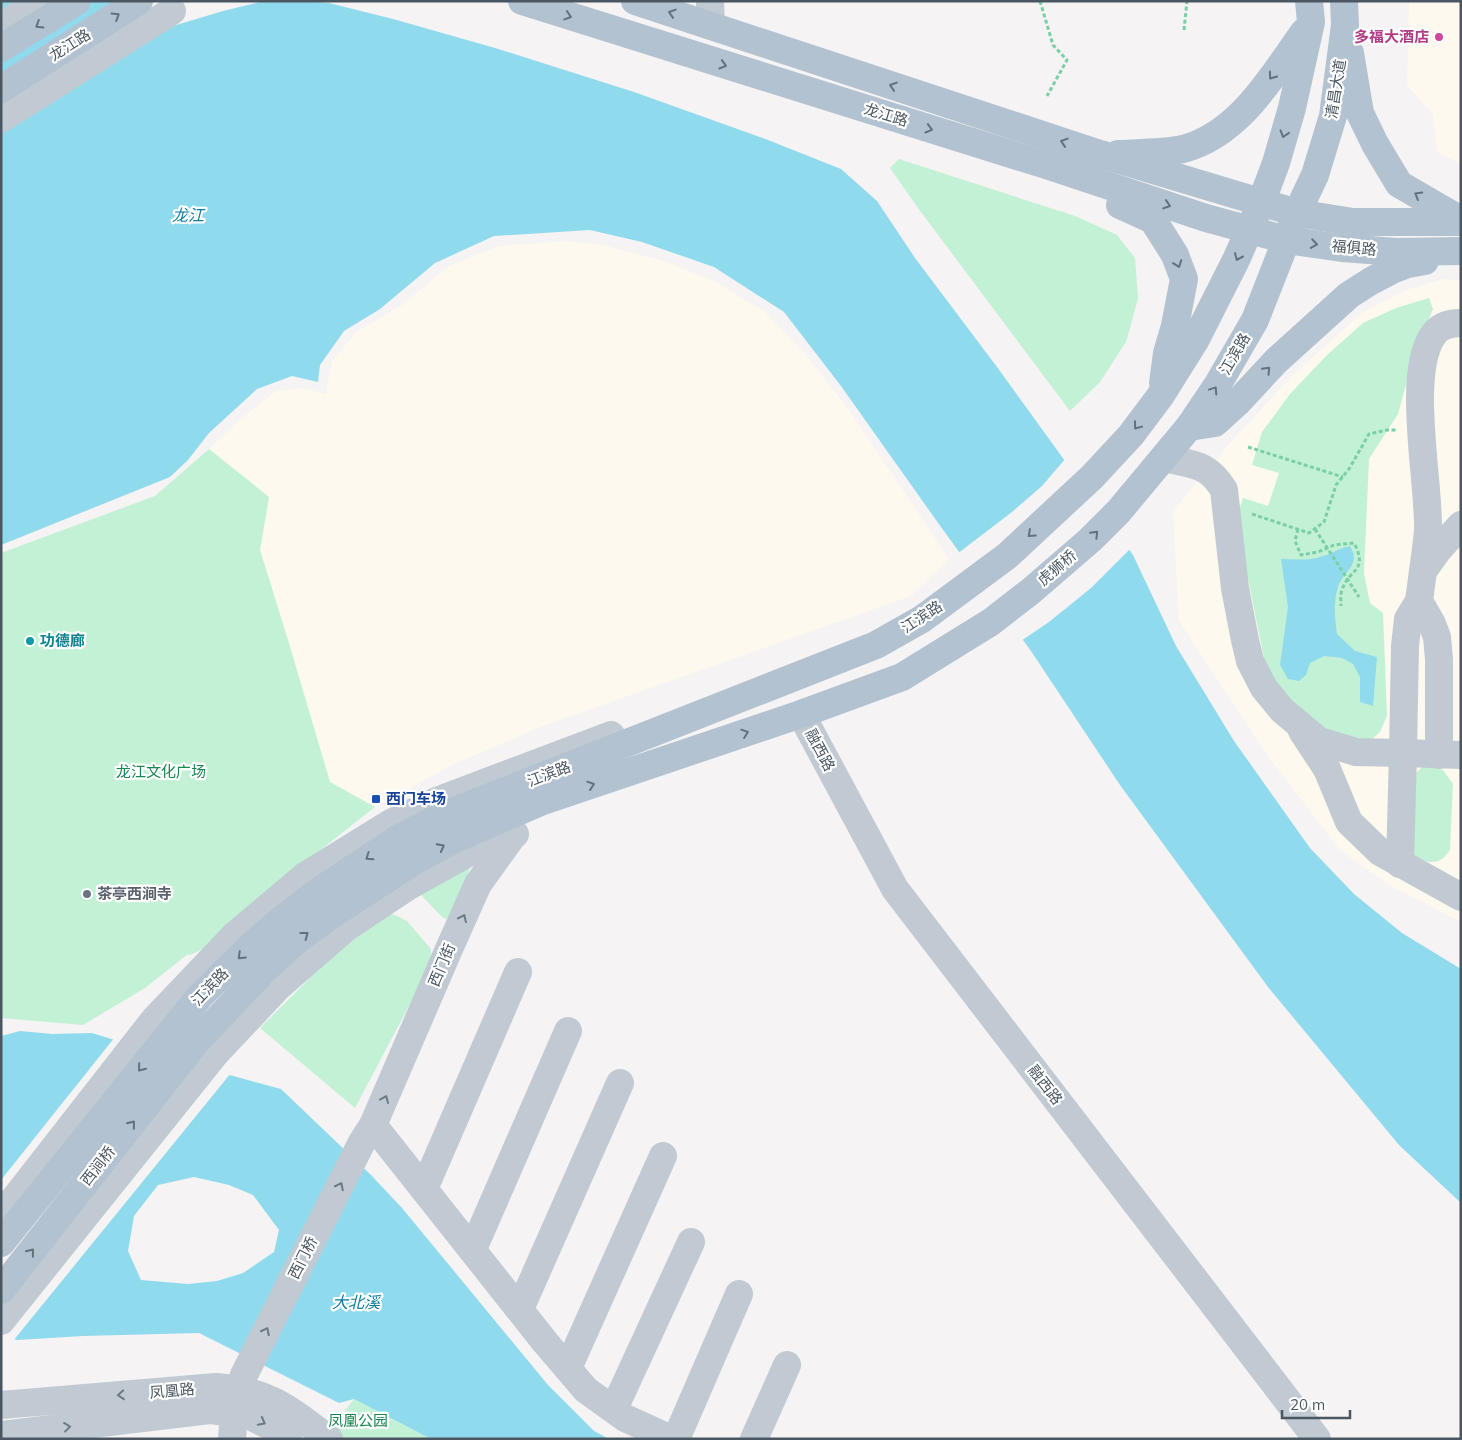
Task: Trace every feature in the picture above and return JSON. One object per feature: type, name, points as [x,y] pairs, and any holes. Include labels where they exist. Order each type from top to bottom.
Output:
[{"type":"main road","points":[[1,48],[77,1]]},
{"type":"main road","name":"龙江路","points":[[1,89],[139,1]]},
{"type":"main road","name":"龙江路","points":[[522,1],[1249,230]]},
{"type":"main road","name":"龙江路","points":[[636,1],[710,13],[1100,154],[1261,202]]},
{"type":"main road","points":[[1161,394],[1196,339],[1236,260],[1261,202],[1276,163],[1292,108],[1310,12]]},
{"type":"main road","points":[[1100,154],[1135,154],[1183,149],[1219,134],[1245,110],[1262,90],[1310,12]]},
{"type":"main road","points":[[1344,13],[1360,113],[1375,144],[1399,184],[1461,221]]},
{"type":"main road","name":"清昌大道","points":[[1315,175],[1333,116],[1344,13]]},
{"type":"main road","points":[[1046,165],[1088,191],[1153,220],[1175,255],[1184,278],[1175,326],[1167,353],[1161,394]]},
{"type":"main road","name":"江滨路","points":[[1119,511],[1189,427],[1218,384],[1255,320],[1315,175]]},
{"type":"main road","name":"福俱路","points":[[1261,202],[1298,213],[1353,222],[1461,221]]},
{"type":"main road","name":"福俱路","points":[[1249,230],[1287,240],[1342,248],[1396,252],[1461,252]]},
{"type":"main road","points":[[1189,427],[1215,423],[1237,403],[1276,361],[1349,295],[1371,281],[1408,264],[1461,252]]},
{"type":"main road","name":"江滨路","points":[[184,1037],[200,996],[248,949],[316,893],[399,838],[444,815],[876,645],[922,618],[966,588],[1007,556],[1092,477],[1130,435],[1161,394]]},
{"type":"main road","name":"虎狮桥","points":[[991,622],[1090,540],[1119,511]]},
{"type":"main road","name":"江滨路","points":[[184,1037],[298,940],[330,916],[422,857],[455,839],[543,801],[801,714],[902,677],[991,622]]},
{"type":"main road","name":"西涧桥","points":[[1,1243],[184,1037]]},
{"type":"main road","name":"西涧桥","points":[[1,1290],[184,1037]]},
{"type":"street","points":[[1,26],[41,1]]},
{"type":"street","points":[[1,119],[172,11]]},
{"type":"street","points":[[1431,754],[1405,646],[1408,619],[1419,601],[1428,529],[1420,393],[1423,358],[1432,336],[1445,324],[1461,323]]},
{"type":"street","points":[[1164,458],[1205,468],[1217,478],[1224,490],[1235,588],[1250,661],[1264,688],[1282,710],[1319,741],[1356,752],[1431,754]]},
{"type":"street","points":[[1423,571],[1438,550],[1461,524]]},
{"type":"street","points":[[1400,864],[1431,754],[1439,658],[1437,637],[1419,601]]},
{"type":"street","name":"融西路","points":[[801,714],[894,889],[1316,1439]]},
{"type":"street","points":[[1296,722],[1327,769],[1349,822],[1380,852],[1461,897]]},
{"type":"street","name":"西门街","points":[[368,1134],[478,884],[514,834],[543,801]]},
{"type":"street","points":[[1,1216],[184,1037],[278,987],[347,928],[407,887],[468,853],[514,834]]},
{"type":"street","points":[[424,1189],[518,972]]},
{"type":"street","points":[[473,1249],[568,1031]]},
{"type":"street","points":[[1,1321],[184,1037]]},
{"type":"street","points":[[520,1309],[620,1083]]},
{"type":"street","points":[[368,1134],[424,1189],[586,1390],[626,1418],[671,1439]]},
{"type":"street","name":"西门桥","points":[[238,1404],[368,1134]]},
{"type":"street","points":[[568,1368],[663,1156]]},
{"type":"street","points":[[614,1409],[691,1242]]},
{"type":"street","points":[[676,1439],[739,1294]]},
{"type":"street","points":[[754,1439],[787,1365]]},
{"type":"street","name":"凤凰路","points":[[1,1404],[216,1387],[250,1416],[274,1428],[288,1439]]},
{"type":"street","name":"凤凰路","points":[[1,1435],[210,1410],[238,1404],[259,1394],[286,1406],[329,1439]]},
{"type":"path","points":[[1040,1],[1053,45],[1067,60],[1047,96]]},
{"type":"path","points":[[1184,30],[1186,1]]},
{"type":"path","points":[[1244,511],[1309,533],[1324,522],[1336,485],[1349,469],[1369,434],[1387,430],[1422,432]]},
{"type":"path","points":[[1248,447],[1342,477]]},
{"type":"path","points":[[1298,529],[1295,541],[1301,555],[1318,552],[1334,545],[1354,543],[1359,553],[1360,564],[1342,590],[1341,606]]},
{"type":"path","points":[[1315,529],[1359,597]]},
{"type":"shaded area","name":"多福大酒店","points":[[1409,1],[1461,1],[1461,164],[1437,152],[1433,115],[1407,85]]},
{"type":"shaded area","points":[[565,241],[603,245],[664,261],[716,282],[765,312],[807,356],[852,414],[949,559],[911,596],[543,726],[454,764],[375,807],[330,782],[260,550],[269,497],[209,449],[243,417],[276,391],[302,388],[326,394],[332,361],[356,332],[402,305],[449,266],[499,246]]},
{"type":"shaded area","points":[[1442,279],[1461,280],[1461,922],[1389,885],[1340,850],[1267,755],[1179,621],[1173,511],[1229,444],[1293,375],[1362,313],[1403,291]]},
{"type":"green space","points":[[899,159],[1075,216],[1117,235],[1135,258],[1138,299],[1126,342],[1100,382],[1070,411],[890,168]]},
{"type":"green space","points":[[1429,298],[1433,309],[1415,352],[1398,414],[1369,459],[1364,573],[1370,603],[1383,613],[1387,716],[1380,732],[1370,741],[1336,738],[1310,723],[1267,673],[1236,519],[1243,498],[1268,506],[1279,473],[1252,465],[1262,432],[1290,394],[1326,356],[1363,323],[1396,308]]},
{"type":"green space","name":"龙江文化广场","points":[[209,449],[269,497],[260,550],[330,782],[375,807],[236,916],[203,949],[190,955],[188,954],[145,988],[83,1025],[1,1018],[1,553],[155,496]]},
{"type":"green space","points":[[1422,767],[1443,770],[1453,784],[1450,850],[1442,859],[1433,862],[1412,856],[1416,773]]},
{"type":"green space","points":[[471,866],[451,916],[446,919],[442,917],[420,892]]},
{"type":"green space","points":[[385,913],[395,915],[407,921],[431,949],[431,959],[421,983],[355,1108],[260,1028],[321,967]]},
{"type":"green space","name":"凤凰公园","points":[[354,1399],[431,1439],[339,1439],[329,1432]]},
{"type":"water","name":"龙江","points":[[1,1],[143,1],[163,29],[264,1],[329,3],[495,48],[634,92],[768,140],[841,169],[877,201],[915,258],[997,367],[1133,555],[1176,646],[1234,741],[1310,848],[1354,894],[1402,933],[1461,969],[1461,1203],[1399,1145],[1268,987],[1120,785],[1031,651],[841,386],[784,312],[714,267],[642,242],[590,230],[494,236],[435,263],[380,309],[344,331],[320,365],[318,382],[292,376],[257,389],[209,433],[188,460],[170,477],[1,545]]},
{"type":"water","points":[[1350,546],[1354,558],[1353,563],[1340,581],[1335,599],[1337,634],[1355,651],[1377,657],[1373,706],[1360,702],[1360,677],[1353,664],[1342,658],[1324,656],[1310,663],[1306,675],[1299,681],[1288,679],[1280,665],[1288,607],[1281,559],[1315,558]]},
{"type":"water","name":"大北溪","points":[[20,1031],[53,1034],[92,1033],[281,1089],[371,1175],[402,1208],[548,1385],[594,1431],[609,1439],[431,1439],[354,1399],[339,1403],[199,1333],[17,1340],[1,1334],[1,1036]],"holes":[[[194,1177],[229,1185],[253,1195],[279,1230],[274,1252],[243,1273],[217,1281],[188,1284],[141,1280],[128,1251],[134,1216],[158,1185]]]},
{"type":"pier","points":[[1066,458],[1131,548],[1091,588],[1049,622],[1021,641],[957,554],[1012,512],[1042,486]]},
{"type":"pier","points":[[115,1037],[231,1073],[13,1341],[1,1336],[1,1180]]},
{"type":"place","name":"多福大酒店","points":[[1439,37]]},
{"type":"place","name":"功德廊","points":[[30,641]]},
{"type":"place","name":"西门车场","points":[[376,799]]},
{"type":"place","name":"茶亭西涧寺","points":[[87,894]]}]
